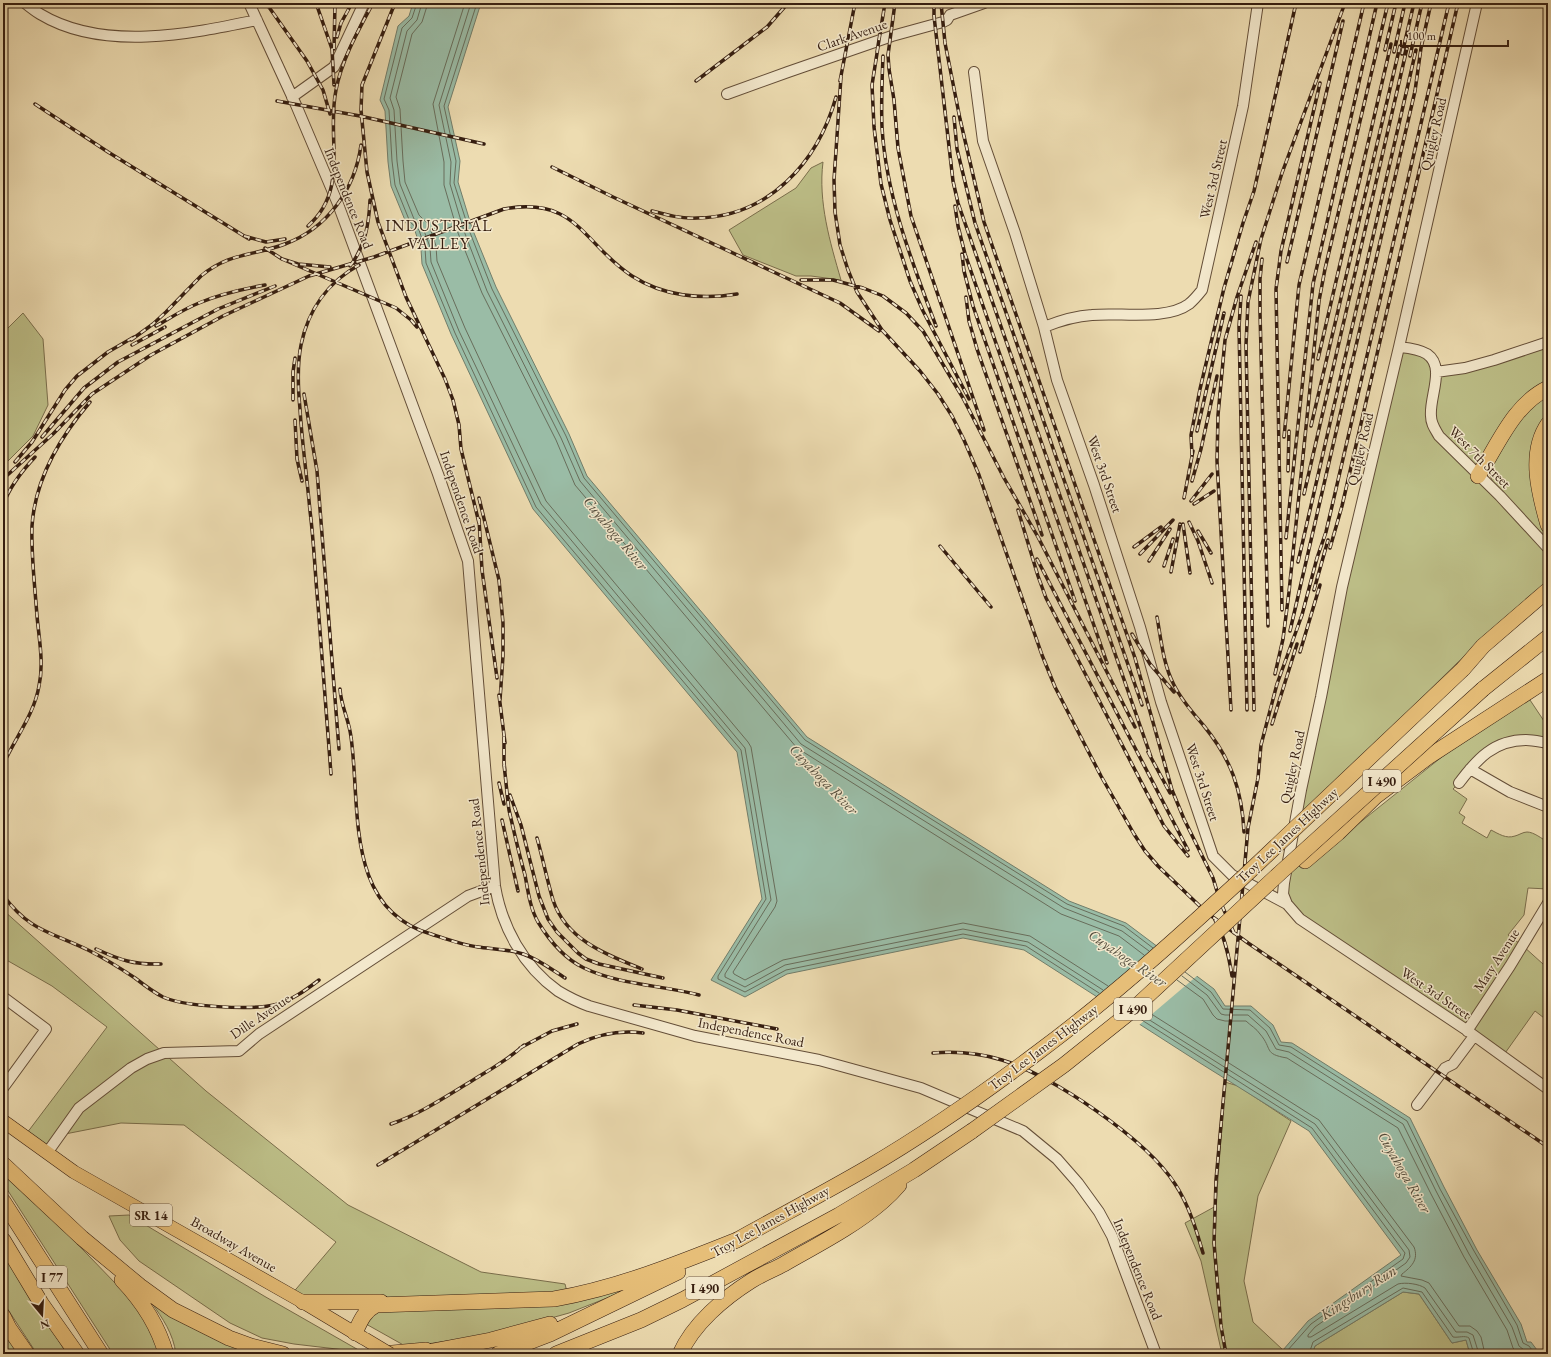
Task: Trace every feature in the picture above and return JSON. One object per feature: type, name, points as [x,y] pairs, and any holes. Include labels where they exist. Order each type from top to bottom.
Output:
[{"type":"highway","points":[[1478,476],[1511,421],[1520,409],[1539,392],[1548,388]]},
{"type":"highway","points":[[1548,424],[1540,442],[1537,470],[1541,498],[1548,525]]},
{"type":"highway","points":[[1463,669],[1483,646],[1548,590]]},
{"type":"highway","name":"Troy Lee James Highway","points":[[544,1331],[559,1322],[582,1317],[637,1293],[737,1240],[874,1163],[978,1096],[1056,1038],[1123,985],[1303,822],[1463,669],[1548,600]]},
{"type":"highway","name":"Troy Lee James Highway","points":[[561,1352],[641,1320],[682,1300],[839,1215],[914,1170],[1005,1108],[1064,1065],[1129,1013],[1281,872],[1483,690],[1548,637]]},
{"type":"highway","points":[[1281,872],[1305,861],[1338,833],[1376,796],[1428,757],[1548,679]]},
{"type":"highway","points":[[3,1164],[82,1238],[140,1286],[173,1310],[229,1338],[251,1346],[283,1354]]},
{"type":"highway","points":[[680,1354],[684,1345],[715,1308],[746,1284],[835,1235],[883,1202],[914,1170]]},
{"type":"highway","name":"I 77","points":[[3,1201],[101,1354]]},
{"type":"highway","points":[[82,1238],[142,1303],[160,1335],[166,1354]]},
{"type":"highway","name":"I 77","points":[[3,1240],[41,1303],[77,1354]]},
{"type":"highway","points":[[360,1336],[363,1317],[370,1308],[376,1305],[554,1299],[577,1295],[621,1283],[737,1240]]},
{"type":"highway","points":[[303,1302],[414,1303]]},
{"type":"highway","points":[[3,1316],[9,1328],[27,1354]]},
{"type":"highway","points":[[583,1354],[641,1320]]},
{"type":"highway","points":[[417,1354],[544,1331]]},
{"type":"highway","points":[[498,1354],[544,1331]]},
{"type":"highway","points":[[381,1354],[445,1349]]},
{"type":"main road","name":"Broadway Avenue","points":[[3,1121],[74,1172],[303,1302],[390,1354]]},
{"type":"street","points":[[26,3],[40,14],[91,34],[125,37],[164,36],[208,30],[257,20]]},
{"type":"street","name":"Independence Road","points":[[249,3],[292,97],[338,204],[438,474],[468,561],[495,886],[504,924],[518,948],[534,968],[559,992],[589,1006],[695,1036],[819,1060],[921,1088],[1023,1132],[1057,1159],[1078,1183],[1098,1212],[1112,1236],[1156,1354]]},
{"type":"street","points":[[292,97],[334,66],[364,3]]},
{"type":"street","name":"Clark Avenue","points":[[727,94],[892,36],[943,22],[948,20],[950,15],[984,3]]},
{"type":"street","name":"West 3rd Street","points":[[1044,327],[1065,319],[1092,315],[1153,314],[1173,311],[1188,304],[1202,290],[1243,106],[1258,3]]},
{"type":"street","name":"Quigley Road","points":[[1287,904],[1284,894],[1284,883],[1301,790],[1342,587],[1400,346],[1477,3]]},
{"type":"street","name":"West 3rd Street","points":[[974,72],[983,141],[1015,233],[1044,327],[1057,380],[1094,485],[1140,627],[1161,702],[1214,856],[1232,875],[1287,904],[1300,919],[1471,1033],[1548,1088]]},
{"type":"street","points":[[1400,346],[1426,353],[1432,358],[1436,365],[1436,372],[1465,368],[1548,342]]},
{"type":"street","name":"West 7th Street","points":[[1436,372],[1430,408],[1433,426],[1439,436],[1500,496],[1548,548]]},
{"type":"street","points":[[1459,783],[1481,757],[1494,748],[1506,743],[1526,740],[1548,743]]},
{"type":"street","points":[[1470,769],[1510,792],[1548,807]]},
{"type":"street","name":"Dille Avenue","points":[[47,1153],[79,1108],[131,1068],[147,1059],[164,1053],[239,1051],[259,1034],[468,896],[495,886]]},
{"type":"street","name":"Mary Avenue","points":[[1417,1105],[1445,1068],[1453,1064],[1548,903]]},
{"type":"street","points":[[3,997],[46,1029],[3,1088]]},
{"type":"green space","points":[[823,162],[822,192],[826,222],[841,280],[811,276],[796,276],[743,255],[729,230],[796,188],[811,168]]},
{"type":"green space","points":[[23,313],[43,339],[48,405],[33,436],[3,466],[3,333]]},
{"type":"green space","points":[[1548,342],[1548,382],[1471,469],[1548,548],[1548,582],[1457,663],[1295,823],[1399,347],[1426,353],[1436,371]]},
{"type":"green space","points":[[1548,393],[1548,419],[1537,492],[1548,534],[1547,539],[1493,483],[1490,475],[1491,468],[1517,424],[1530,406]]},
{"type":"green space","points":[[1548,436],[1548,510],[1543,466]]},
{"type":"green space","points":[[1526,694],[1548,727],[1548,743],[1526,740],[1494,749],[1453,789],[1467,799],[1459,813],[1465,817],[1462,823],[1487,838],[1491,830],[1503,836],[1509,837],[1524,832],[1530,832],[1548,842],[1548,889],[1528,888],[1524,915],[1508,935],[1543,964],[1548,959],[1548,1021],[1535,1011],[1503,1056],[1291,910],[1284,883],[1287,869],[1343,836],[1453,748]]},
{"type":"green space","points":[[3,910],[206,1091],[348,1205],[481,1272],[565,1284],[568,1296],[414,1303],[291,1295],[336,1242],[184,1125],[121,1123],[60,1135],[47,1153],[24,1136],[107,1027],[52,986],[3,958]]},
{"type":"green space","points":[[1225,1082],[1238,1086],[1291,1121],[1258,1196],[1244,1281],[1253,1322],[1283,1350],[1282,1354],[1222,1354],[1201,1261],[1185,1223],[1216,1206]]},
{"type":"green space","points":[[3,1167],[145,1314],[163,1354],[113,1354],[3,1183]]},
{"type":"green space","points":[[129,1215],[264,1296],[362,1352],[294,1344],[262,1338],[230,1323],[139,1261],[120,1240],[109,1216]]},
{"type":"green space","points":[[3,1252],[67,1354],[37,1354],[3,1302]]},
{"type":"green space","points":[[621,1289],[622,1292],[569,1313],[494,1334],[407,1347],[366,1324],[373,1310]]},
{"type":"green space","points":[[1403,1292],[1419,1294],[1452,1343],[1466,1340],[1470,1354],[1312,1354],[1315,1346]]},
{"type":"green space","points":[[151,1302],[260,1354],[176,1354],[173,1339]]},
{"type":"green space","points":[[3,1324],[23,1354],[3,1354]]},
{"type":"water","points":[[413,3],[481,3],[448,107],[460,161],[458,182],[472,228],[496,287],[569,434],[587,476],[807,737],[1069,901],[1126,923],[1214,989],[1225,1006],[1251,1006],[1273,1025],[1281,1042],[1292,1043],[1410,1118],[1477,1250],[1521,1324],[1527,1342],[1531,1342],[1540,1354],[1470,1354],[1466,1340],[1452,1343],[1419,1294],[1403,1292],[1315,1346],[1312,1354],[1282,1354],[1283,1350],[1308,1321],[1401,1255],[1309,1131],[1024,950],[963,938],[787,974],[745,997],[711,980],[762,899],[737,752],[533,509],[451,334],[422,264],[421,249],[415,231],[407,225],[391,186],[385,111],[380,100],[398,26],[409,16]]},
{"type":"pier","points":[[1161,946],[1198,975],[1138,1026],[1098,999]]},
{"type":"railway","points":[[266,3],[307,61],[323,90],[330,114]]},
{"type":"railway","points":[[316,3],[332,49],[334,85]]},
{"type":"railway","points":[[334,49],[335,3]]},
{"type":"railway","points":[[337,37],[341,23],[352,3]]},
{"type":"railway","points":[[308,226],[321,212],[329,196],[333,179],[334,108],[336,90],[342,67],[351,45],[373,3]]},
{"type":"railway","points":[[395,3],[362,85],[361,110],[367,172],[378,222],[406,297],[445,379],[453,400],[459,425],[461,449],[479,523]]},
{"type":"railway","points":[[696,81],[767,27],[788,3]]},
{"type":"railway","points":[[840,81],[855,3]]},
{"type":"railway","points":[[877,52],[885,3]]},
{"type":"railway","points":[[895,3],[888,55],[889,69],[894,100],[898,148],[911,216],[984,430]]},
{"type":"railway","points":[[934,3],[934,16],[953,181],[958,203],[1151,757]]},
{"type":"railway","points":[[941,3],[945,43],[960,119],[984,222],[1135,658],[1172,790],[1184,819],[1213,878],[1220,901],[1234,933]]},
{"type":"railway","points":[[1192,455],[1191,435],[1200,389],[1224,288],[1254,191],[1296,3]]},
{"type":"railway","points":[[1254,710],[1246,345],[1248,302],[1261,239],[1282,173],[1345,3]]},
{"type":"railway","points":[[1284,437],[1299,285],[1364,3]]},
{"type":"railway","points":[[1286,538],[1313,284],[1377,3]]},
{"type":"railway","points":[[1275,674],[1283,639],[1289,592],[1319,301],[1325,269],[1388,3]]},
{"type":"railway","points":[[1385,50],[1396,3]]},
{"type":"railway","points":[[1394,52],[1405,3]]},
{"type":"railway","points":[[1402,54],[1414,3]]},
{"type":"railway","points":[[1410,56],[1422,3]]},
{"type":"railway","points":[[1290,631],[1415,91],[1421,48],[1431,3]]},
{"type":"railway","points":[[1226,1354],[1221,1326],[1214,1243],[1216,1180],[1248,828],[1258,778],[1261,745],[1277,684],[1302,615],[1317,558],[1326,532],[1449,3]]},
{"type":"railway","points":[[1330,548],[1342,506],[1458,3]]},
{"type":"railway","points":[[1287,262],[1343,21]]},
{"type":"railway","points":[[1318,359],[1391,44]]},
{"type":"railway","points":[[1311,426],[1400,46]]},
{"type":"railway","points":[[878,47],[872,85],[874,127],[881,184],[890,220],[910,281],[923,311],[969,399]]},
{"type":"railway","points":[[1304,494],[1407,48]]},
{"type":"railway","points":[[1298,562],[1416,50]]},
{"type":"railway","points":[[883,56],[882,127],[884,153],[895,203],[909,253],[936,326]]},
{"type":"railway","points":[[841,77],[834,180],[835,212],[840,245],[848,270],[857,292],[882,330],[920,371],[938,394],[952,416],[979,475],[1042,655],[1055,687],[1101,776],[1145,851],[1158,866],[1206,912],[1248,943],[1548,1147]]},
{"type":"railway","points":[[1282,610],[1276,289],[1281,251],[1320,83]]},
{"type":"railway","points":[[652,211],[686,218],[723,215],[747,208],[768,196],[787,182],[803,164],[817,143],[828,121],[836,97]]},
{"type":"railway","points":[[277,101],[360,116],[484,144]]},
{"type":"railway","points":[[35,104],[108,152],[249,239]]},
{"type":"railway","points":[[954,117],[957,149],[975,223],[1142,705]]},
{"type":"railway","points":[[131,340],[153,324],[201,276],[212,268],[232,258],[285,244],[314,228],[337,205],[346,191],[353,177],[361,145]]},
{"type":"railway","points":[[552,167],[840,303],[879,331]]},
{"type":"railway","points":[[350,266],[363,243],[369,218],[370,200]]},
{"type":"railway","points":[[955,206],[965,254],[1107,663]]},
{"type":"railway","points":[[3,479],[53,434],[92,394],[151,355],[223,316],[309,276],[374,257],[504,209],[528,207],[548,209],[563,216],[577,225],[615,263],[632,276],[656,288],[683,295],[696,296],[710,297],[737,294]]},
{"type":"railway","points":[[244,236],[266,242],[285,239]]},
{"type":"railway","points":[[1231,710],[1217,461],[1218,415],[1225,340],[1237,297],[1256,242]]},
{"type":"railway","points":[[265,248],[282,259]]},
{"type":"railway","points":[[962,254],[964,271],[973,306],[1075,601]]},
{"type":"railway","points":[[330,267],[298,264],[282,259],[396,308],[417,327]]},
{"type":"railway","points":[[1262,259],[1260,279],[1260,312],[1268,626]]},
{"type":"railway","points":[[331,774],[313,534],[301,422],[298,369],[304,332],[314,309],[321,298],[338,280],[359,265]]},
{"type":"railway","points":[[801,280],[833,280],[863,288],[883,296],[906,313],[923,331],[963,398],[1004,478],[1038,537],[1135,727]]},
{"type":"railway","points":[[156,326],[188,308],[207,300],[232,292],[265,285]]},
{"type":"railway","points":[[42,437],[84,388],[118,362],[218,309],[275,286]]},
{"type":"railway","points":[[1241,296],[1239,327],[1247,710]]},
{"type":"railway","points":[[966,297],[969,321],[977,349],[1042,535]]},
{"type":"railway","points":[[1197,431],[1224,313]]},
{"type":"railway","points":[[132,345],[165,327]]},
{"type":"railway","points":[[15,462],[32,442],[65,390],[77,376],[108,352],[134,337]]},
{"type":"railway","points":[[293,400],[293,372],[295,358]]},
{"type":"railway","points":[[1192,481],[1201,449],[1217,376]]},
{"type":"railway","points":[[304,394],[317,471],[339,749]]},
{"type":"railway","points":[[3,765],[29,717],[37,697],[39,686],[41,651],[33,571],[32,537],[34,509],[38,492],[44,475],[59,444],[90,402]]},
{"type":"railway","points":[[295,420],[297,459],[302,481]]},
{"type":"railway","points":[[1288,471],[1289,431]]},
{"type":"railway","points":[[1184,498],[1193,451]]},
{"type":"railway","points":[[3,505],[16,480],[35,457]]},
{"type":"railway","points":[[1191,501],[1212,474]]},
{"type":"railway","points":[[1194,504],[1214,491]]},
{"type":"railway","points":[[479,498],[499,580],[503,623],[503,656],[500,700]]},
{"type":"railway","points":[[1018,510],[1046,598],[1164,826],[1188,856]]},
{"type":"railway","points":[[479,519],[482,570],[497,678]]},
{"type":"railway","points":[[1140,554],[1173,520]]},
{"type":"railway","points":[[1189,522],[1198,541],[1212,583]]},
{"type":"railway","points":[[1171,572],[1180,524]]},
{"type":"railway","points":[[1183,524],[1190,573]]},
{"type":"railway","points":[[1134,547],[1161,527]]},
{"type":"railway","points":[[1149,561],[1170,529]]},
{"type":"railway","points":[[1198,531],[1211,553]]},
{"type":"railway","points":[[1164,566],[1173,539]]},
{"type":"railway","points":[[1314,590],[1328,540]]},
{"type":"railway","points":[[940,546],[991,607]]},
{"type":"railway","points":[[1037,559],[1188,850]]},
{"type":"railway","points":[[1300,652],[1320,585]]},
{"type":"railway","points":[[1157,617],[1161,643],[1170,677],[1184,702],[1213,738],[1228,763],[1238,789],[1244,832]]},
{"type":"railway","points":[[1132,634],[1150,664],[1174,692]]},
{"type":"railway","points":[[1272,724],[1297,644]]},
{"type":"railway","points":[[340,689],[351,737],[358,824],[362,852],[370,879],[383,903],[403,921],[431,934],[466,945],[517,952],[539,961],[565,978]]},
{"type":"railway","points":[[499,695],[505,743]]},
{"type":"railway","points":[[504,737],[505,771]]},
{"type":"railway","points":[[1148,752],[1170,793]]},
{"type":"railway","points":[[504,765],[509,810],[531,905],[535,917],[552,942],[570,960],[598,974],[699,995]]},
{"type":"railway","points":[[499,783],[504,804]]},
{"type":"railway","points":[[510,795],[521,825],[539,896],[548,919],[557,932],[586,959],[599,964],[663,978]]},
{"type":"railway","points":[[502,820],[518,891]]},
{"type":"railway","points":[[537,838],[553,900],[559,914],[567,926],[578,936],[602,952],[642,969]]},
{"type":"railway","points":[[3,895],[22,916],[41,929],[94,953],[135,978],[156,993],[173,1000],[218,1007],[264,1007],[286,1001],[304,991],[319,980]]},
{"type":"railway","points":[[1215,920],[1224,940],[1232,976]]},
{"type":"railway","points":[[96,949],[135,963],[161,964]]},
{"type":"railway","points":[[634,1005],[677,1010],[777,1029]]},
{"type":"railway","points":[[520,1048],[552,1031],[577,1024]]},
{"type":"railway","points":[[378,1165],[578,1044],[610,1034],[626,1032],[643,1033]]},
{"type":"railway","points":[[391,1124],[402,1120],[442,1099],[498,1065],[524,1045]]},
{"type":"railway","points":[[933,1053],[968,1053],[1002,1060],[1023,1068],[1046,1080],[1097,1111],[1143,1148],[1162,1167],[1175,1184],[1195,1226],[1203,1253]]},
{"type":"district","name":"INDUSTRIAL VALLEY","points":[[439,234]]},
{"type":"water label","name":"Cuyahoga River","points":[[616,533]]},
{"type":"water label","name":"Cuyahoga River","points":[[824,779]]},
{"type":"water label","name":"Cuyahoga River","points":[[1128,958]]},
{"type":"water label","name":"Cuyahoga River","points":[[1405,1172]]},
{"type":"water label","name":"Kingsbury Run","points":[[1358,1292]]}]
